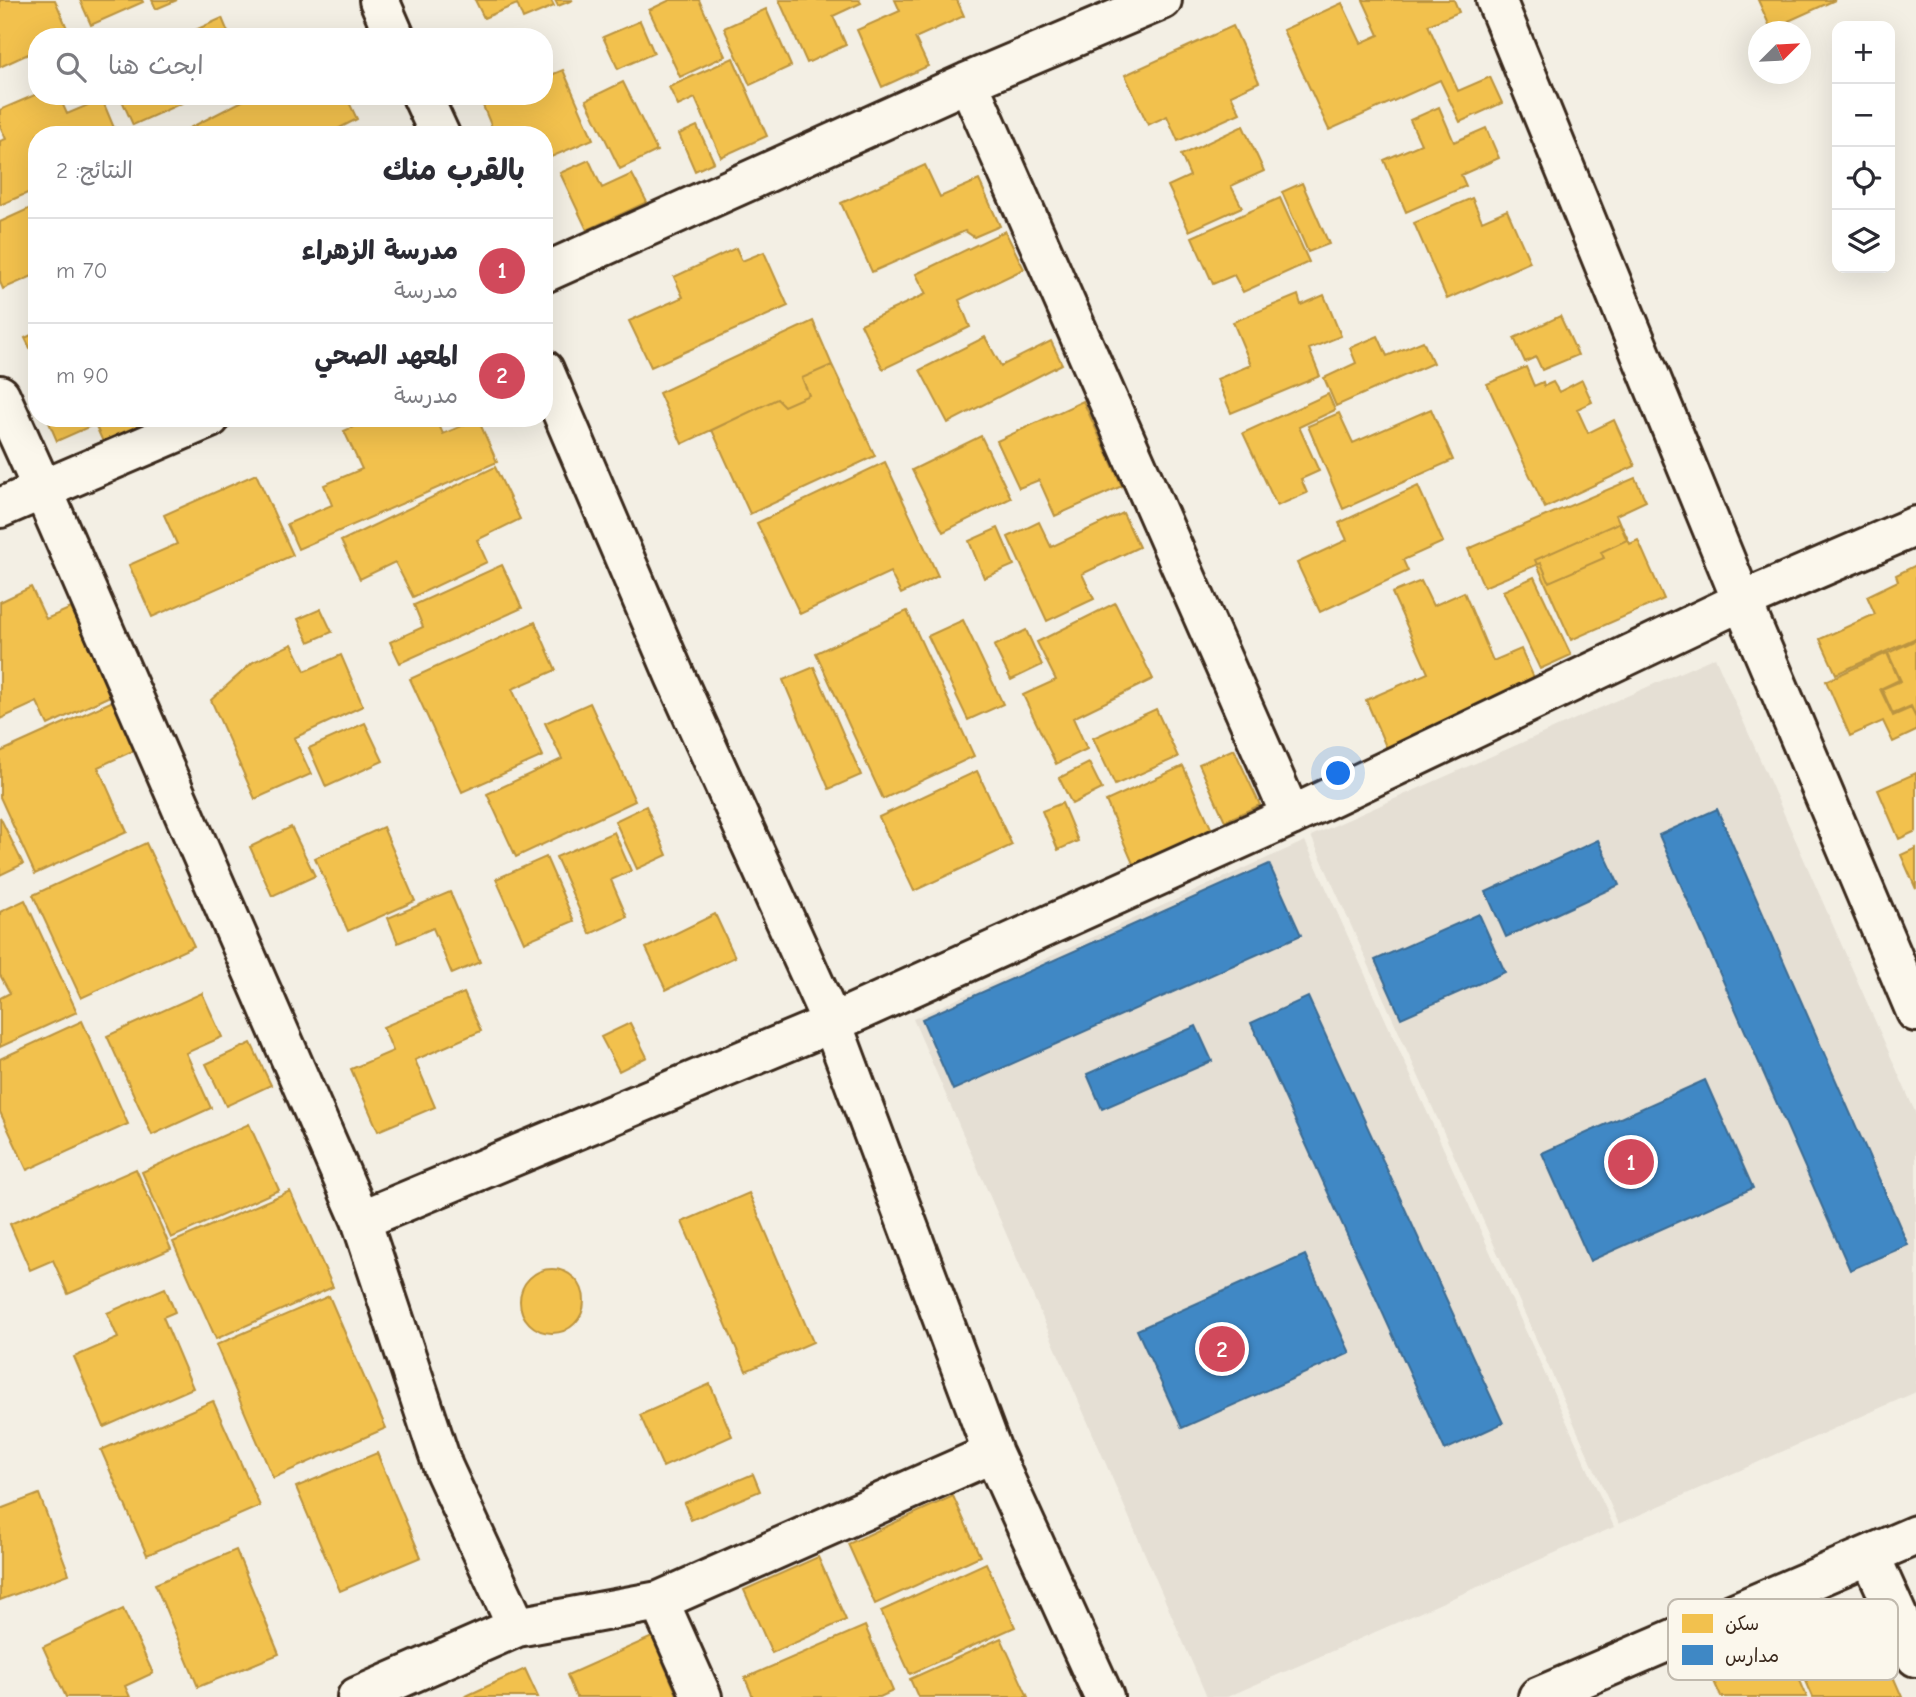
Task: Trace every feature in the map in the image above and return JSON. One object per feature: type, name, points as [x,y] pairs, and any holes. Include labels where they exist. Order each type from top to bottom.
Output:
[{"type":"street","points":[[379,0],[392,28]]},
{"type":"street","points":[[553,269],[968,82],[1162,0]]},
{"type":"street","points":[[1496,0],[1742,601],[1916,1012]]},
{"type":"street","points":[[968,82],[1291,816]]},
{"type":"street","points":[[426,105],[436,126]]},
{"type":"street","points":[[553,391],[675,676],[832,1023],[993,1453],[1104,1697]]},
{"type":"street","points":[[0,395],[360,1220],[443,1467],[517,1627]]},
{"type":"street","points":[[0,508],[189,427]]},
{"type":"street","points":[[360,1220],[832,1023],[1291,816],[1742,601],[1916,526]]},
{"type":"street","points":[[356,1697],[517,1627],[659,1601],[993,1453]]},
{"type":"street","points":[[1767,1599],[1916,1535]]},
{"type":"street","points":[[1870,1555],[1890,1599]]},
{"type":"street","points":[[659,1601],[702,1697]]},
{"type":"street","points":[[1898,1617],[1916,1657]]},
{"type":"street","points":[[1538,1697],[1668,1641]]},
{"type":"shaded area","points":[[1715,657],[1916,1114],[1916,1392],[1619,1524],[1311,836]]},
{"type":"shaded area","points":[[1305,841],[1614,1527],[1227,1697],[1207,1697],[913,1019]]},
{"type":"building: سكن","points":[[0,0],[55,0],[67,28],[28,28],[28,54],[0,67]]},
{"type":"building: سكن","points":[[80,0],[142,0],[143,2],[91,25]]},
{"type":"building: سكن","points":[[152,0],[177,0],[156,9]]},
{"type":"building: سكن","points":[[475,0],[551,0],[554,6],[523,19],[517,4],[484,18]]},
{"type":"building: سكن","points":[[555,0],[573,0],[558,6]]},
{"type":"building: سكن","points":[[670,0],[699,0],[725,56],[680,77],[649,10]]},
{"type":"building: سكن","points":[[779,0],[859,0],[861,3],[833,16],[846,45],[807,63]]},
{"type":"building: سكن","points":[[895,0],[957,0],[964,16],[915,38],[928,66],[882,87],[857,30],[900,11]]},
{"type":"building: سكن","points":[[1363,0],[1454,0],[1459,12],[1428,25],[1458,91],[1490,77],[1502,103],[1460,122],[1440,80],[1329,130],[1283,30],[1342,3],[1361,43],[1379,35]]},
{"type":"building: سكن","points":[[1758,0],[1835,0],[1789,21],[1767,21]]},
{"type":"building: سكن","points":[[766,9],[791,66],[750,85],[724,28]]},
{"type":"building: سكن","points":[[222,18],[226,28],[200,28]]},
{"type":"building: سكن","points":[[640,21],[654,53],[618,69],[603,37]]},
{"type":"building: سكن","points":[[1233,26],[1259,82],[1231,95],[1240,113],[1178,141],[1167,116],[1148,125],[1125,75]]},
{"type":"building: سكن","points":[[733,58],[767,136],[721,157],[695,98],[678,106],[669,87]]},
{"type":"building: سكن","points":[[563,70],[593,139],[553,156],[553,126],[491,126],[483,105],[553,105],[553,74]]},
{"type":"building: سكن","points":[[623,82],[657,151],[620,169],[586,100]]},
{"type":"building: سكن","points":[[28,98],[28,105],[63,105],[67,114],[88,105],[104,105],[113,126],[28,126],[28,193],[0,205],[0,141],[6,139],[0,126],[0,110]]},
{"type":"building: سكن","points":[[124,105],[178,105],[133,125]]},
{"type":"building: سكن","points":[[234,105],[350,105],[357,119],[343,126],[194,126]]},
{"type":"building: سكن","points":[[1439,107],[1454,142],[1486,128],[1499,158],[1461,175],[1466,186],[1406,212],[1384,160],[1421,144],[1410,120]]},
{"type":"building: سكن","points":[[697,126],[714,162],[695,171],[679,134]]},
{"type":"building: سكن","points":[[1243,126],[1264,171],[1231,186],[1242,207],[1189,231],[1168,186],[1190,176],[1181,155]]},
{"type":"building: سكن","points":[[589,160],[602,188],[632,174],[647,202],[587,230],[560,173]]},
{"type":"building: سكن","points":[[925,165],[940,197],[979,180],[1000,226],[974,237],[965,231],[872,272],[841,203]]},
{"type":"building: سكن","points":[[1302,183],[1329,244],[1308,252],[1282,192]]},
{"type":"building: سكن","points":[[1280,198],[1309,262],[1243,292],[1234,275],[1213,284],[1192,237]]},
{"type":"building: سكن","points":[[1472,198],[1482,221],[1507,210],[1530,262],[1447,299],[1414,223]]},
{"type":"building: سكن","points":[[28,209],[28,278],[3,289],[0,282],[0,222]]},
{"type":"building: سكن","points":[[1005,231],[1024,269],[959,300],[970,327],[883,369],[861,324],[926,294],[916,274]]},
{"type":"building: سكن","points":[[736,248],[742,261],[764,252],[788,306],[651,367],[629,321],[683,297],[674,277]]},
{"type":"building: سكن","points":[[1298,295],[1301,305],[1324,295],[1341,336],[1309,349],[1320,376],[1231,413],[1217,379],[1251,365],[1233,322]]},
{"type":"building: سكن","points":[[1560,316],[1578,355],[1542,370],[1536,357],[1525,362],[1514,338]]},
{"type":"building: سكن","points":[[813,321],[832,365],[802,378],[809,395],[784,406],[777,399],[682,444],[659,393]]},
{"type":"building: سكن","points":[[1378,336],[1387,356],[1423,341],[1433,363],[1336,406],[1324,378],[1356,363],[1350,348]]},
{"type":"building: سكن","points":[[985,337],[1001,366],[1051,341],[1062,364],[948,423],[920,370]]},
{"type":"building: سكن","points":[[832,365],[875,456],[750,514],[712,430],[777,399],[784,406],[809,395],[802,378]]},
{"type":"building: سكن","points":[[1526,367],[1534,386],[1553,382],[1559,392],[1582,380],[1592,402],[1577,409],[1588,433],[1614,420],[1635,466],[1545,508],[1487,384]]},
{"type":"building: سكن","points":[[1328,394],[1335,410],[1299,427],[1319,471],[1301,479],[1307,493],[1277,506],[1243,433]]},
{"type":"building: سكن","points":[[1083,401],[1122,486],[1055,516],[1039,480],[1019,488],[997,441]]},
{"type":"building: سكن","points":[[1431,409],[1453,460],[1343,509],[1308,426],[1339,413],[1353,443]]},
{"type":"building: سكن","points":[[51,427],[88,427],[57,441]]},
{"type":"building: سكن","points":[[96,427],[163,427],[108,453]]},
{"type":"building: سكن","points":[[353,427],[440,427],[443,434],[459,427],[482,427],[497,462],[298,549],[287,524],[332,505],[324,485],[362,469],[344,431]]},
{"type":"building: سكن","points":[[981,436],[1011,498],[943,532],[912,470]]},
{"type":"building: سكن","points":[[885,462],[938,576],[901,594],[890,572],[800,614],[757,523]]},
{"type":"building: سكن","points":[[495,467],[520,519],[477,540],[487,562],[413,597],[395,562],[360,579],[341,541]]},
{"type":"building: سكن","points":[[256,474],[293,555],[152,617],[129,565],[177,544],[164,515]]},
{"type":"building: سكن","points":[[1635,478],[1646,501],[1616,515],[1627,540],[1601,552],[1604,558],[1549,582],[1541,563],[1484,587],[1468,549]]},
{"type":"building: سكن","points":[[1418,486],[1443,542],[1403,560],[1408,571],[1320,612],[1297,563],[1347,540],[1339,523]]},
{"type":"building: سكن","points":[[1123,513],[1139,547],[1082,574],[1094,599],[1047,621],[1008,537],[1039,522],[1051,547]]},
{"type":"building: سكن","points":[[1620,522],[1630,544],[1638,540],[1664,599],[1571,640],[1535,560]]},
{"type":"building: سكن","points":[[998,528],[1014,565],[984,578],[969,541]]},
{"type":"building: سكن","points":[[502,565],[522,608],[400,663],[390,642],[423,627],[414,605]]},
{"type":"building: سكن","points":[[1916,565],[1916,638],[1836,674],[1820,639],[1875,614],[1867,596],[1898,581],[1896,575]]},
{"type":"building: سكن","points":[[1534,577],[1571,655],[1540,669],[1503,591]]},
{"type":"building: سكن","points":[[1421,581],[1433,606],[1464,592],[1493,661],[1521,649],[1540,691],[1390,756],[1366,700],[1428,673],[1392,593]]},
{"type":"building: سكن","points":[[31,587],[46,619],[71,608],[112,695],[48,725],[37,702],[0,719],[0,602]]},
{"type":"building: سكن","points":[[1115,603],[1153,679],[1073,718],[1087,749],[1056,764],[1023,695],[1056,680],[1037,642]]},
{"type":"building: سكن","points":[[321,609],[332,632],[309,642],[298,619]]},
{"type":"building: سكن","points":[[907,611],[974,756],[883,799],[816,653]]},
{"type":"building: سكن","points":[[963,620],[1003,704],[968,720],[928,636]]},
{"type":"building: سكن","points":[[535,622],[556,670],[512,689],[543,756],[462,792],[410,679]]},
{"type":"building: سكن","points":[[1026,630],[1042,665],[1011,680],[994,646]]},
{"type":"building: سكن","points":[[1916,640],[1916,717],[1911,706],[1893,714],[1882,689],[1901,681],[1888,653]]},
{"type":"building: سكن","points":[[292,644],[305,671],[341,655],[363,706],[294,738],[311,774],[255,799],[211,700],[253,662]]},
{"type":"building: سكن","points":[[1887,653],[1899,680],[1880,689],[1893,716],[1911,708],[1916,718],[1916,731],[1893,742],[1883,721],[1850,736],[1826,681]]},
{"type":"building: سكن","points":[[814,667],[861,775],[829,789],[783,680]]},
{"type":"building: سكن","points":[[115,700],[137,749],[98,767],[127,832],[35,874],[0,797],[0,752]]},
{"type":"building: سكن","points":[[590,703],[635,801],[516,857],[487,794],[562,759],[545,723]]},
{"type":"building: سكن","points":[[1156,709],[1178,757],[1115,785],[1093,738]]},
{"type":"building: سكن","points":[[365,723],[383,761],[326,787],[309,748]]},
{"type":"building: سكن","points":[[1234,749],[1260,805],[1225,821],[1199,764]]},
{"type":"building: سكن","points":[[1089,763],[1102,789],[1072,804],[1059,778]]},
{"type":"building: سكن","points":[[1183,766],[1212,830],[1134,866],[1106,801]]},
{"type":"building: سكن","points":[[977,771],[1012,845],[914,891],[879,817]]},
{"type":"building: سكن","points":[[1916,773],[1916,831],[1899,839],[1878,790]]},
{"type":"building: سكن","points":[[1062,803],[1078,841],[1058,850],[1042,811]]},
{"type":"building: سكن","points":[[646,806],[667,855],[637,869],[615,821]]},
{"type":"building: سكن","points":[[0,817],[23,864],[0,875]]},
{"type":"building: سكن","points":[[291,827],[315,876],[272,896],[250,847]]},
{"type":"building: سكن","points":[[383,827],[415,901],[348,931],[315,858]]},
{"type":"building: سكن","points":[[614,832],[631,871],[611,880],[627,917],[590,934],[556,857]]},
{"type":"building: سكن","points":[[146,843],[194,946],[81,998],[33,895]]},
{"type":"building: سكن","points":[[1916,848],[1916,889],[1901,855]]},
{"type":"building: سكن","points":[[546,857],[574,921],[524,942],[496,879]]},
{"type":"building: سكن","points":[[450,892],[480,962],[452,974],[433,928],[398,943],[388,918]]},
{"type":"building: سكن","points":[[25,900],[77,1012],[0,1047],[0,998],[10,993],[0,975],[0,912]]},
{"type":"building: سكن","points":[[715,914],[735,957],[666,990],[646,948]]},
{"type":"building: سكن","points":[[202,993],[222,1037],[186,1053],[211,1108],[152,1135],[107,1036]]},
{"type":"building: سكن","points":[[464,993],[481,1031],[415,1060],[435,1107],[378,1131],[351,1069],[393,1051],[383,1027]]},
{"type":"building: سكن","points":[[82,1021],[128,1124],[27,1170],[0,1112],[0,1059]]},
{"type":"building: سكن","points":[[630,1023],[647,1057],[619,1071],[601,1037]]},
{"type":"building: سكن","points":[[251,1043],[271,1085],[226,1106],[206,1064]]},
{"type":"building: سكن","points":[[249,1124],[279,1190],[171,1238],[142,1172]]},
{"type":"building: سكن","points":[[136,1169],[171,1249],[68,1294],[53,1260],[30,1270],[10,1224]]},
{"type":"building: سكن","points":[[290,1191],[333,1287],[216,1339],[173,1242]]},
{"type":"building: سكن","points":[[749,1193],[813,1342],[746,1371],[682,1222]]},
{"type":"building: سكن","points":[[552,1269],[575,1278],[584,1301],[575,1324],[552,1333],[529,1324],[520,1301],[529,1278]]},
{"type":"building: سكن","points":[[165,1288],[175,1312],[163,1317],[193,1388],[104,1427],[74,1357],[118,1338],[107,1313]]},
{"type":"building: سكن","points":[[329,1296],[386,1428],[273,1478],[216,1345]]},
{"type":"building: سكن","points":[[710,1384],[732,1436],[663,1467],[640,1415]]},
{"type":"building: سكن","points":[[213,1401],[260,1506],[147,1555],[101,1450]]},
{"type":"building: سكن","points":[[377,1453],[421,1557],[340,1591],[296,1487]]},
{"type":"building: سكن","points":[[753,1474],[760,1491],[691,1520],[684,1503]]},
{"type":"building: سكن","points":[[39,1494],[69,1574],[0,1600],[0,1509]]},
{"type":"building: سكن","points":[[953,1496],[980,1556],[875,1604],[848,1544]]},
{"type":"building: سكن","points":[[236,1550],[279,1654],[198,1687],[155,1584]]},
{"type":"building: سكن","points":[[818,1557],[846,1620],[772,1653],[744,1590]]},
{"type":"building: سكن","points":[[986,1563],[1015,1627],[910,1674],[881,1611]]},
{"type":"building: سكن","points":[[123,1609],[153,1673],[125,1686],[130,1697],[66,1697],[43,1647]]},
{"type":"building: سكن","points":[[865,1626],[893,1691],[880,1697],[753,1697],[745,1678]]},
{"type":"building: سكن","points":[[652,1637],[678,1697],[576,1697],[567,1675]]},
{"type":"building: سكن","points":[[1001,1638],[1028,1697],[918,1697],[910,1679]]},
{"type":"building: سكن","points":[[525,1669],[538,1697],[464,1697]]},
{"type":"building: سكن","points":[[1713,1680],[1800,1680],[1807,1697],[1721,1697]]},
{"type":"building: سكن","points":[[1806,1680],[1895,1680],[1902,1697],[1813,1697]]},
{"type":"building: مدارس","points":[[1717,809],[1908,1245],[1850,1270],[1659,835]]},
{"type":"building: مدارس","points":[[1598,840],[1619,885],[1506,937],[1486,892]]},
{"type":"building: مدارس","points":[[1269,864],[1301,935],[953,1090],[922,1019]]},
{"type":"building: مدارس","points":[[1479,914],[1505,972],[1401,1018],[1375,960]]},
{"type":"building: مدارس","points":[[1308,997],[1503,1423],[1445,1450],[1251,1023]]},
{"type":"building: مدارس","points":[[1196,1026],[1212,1061],[1102,1109],[1087,1074]]},
{"type":"building: مدارس","points":[[1705,1080],[1753,1188],[1590,1261],[1542,1153]]},
{"type":"building: مدارس","points":[[1305,1255],[1350,1353],[1182,1428],[1137,1330]]},
{"type":"place","name":"مدرسة الزهراء","points":[[1631,1162]]},
{"type":"place","name":"المعهد الصحي","points":[[1222,1349]]}]
